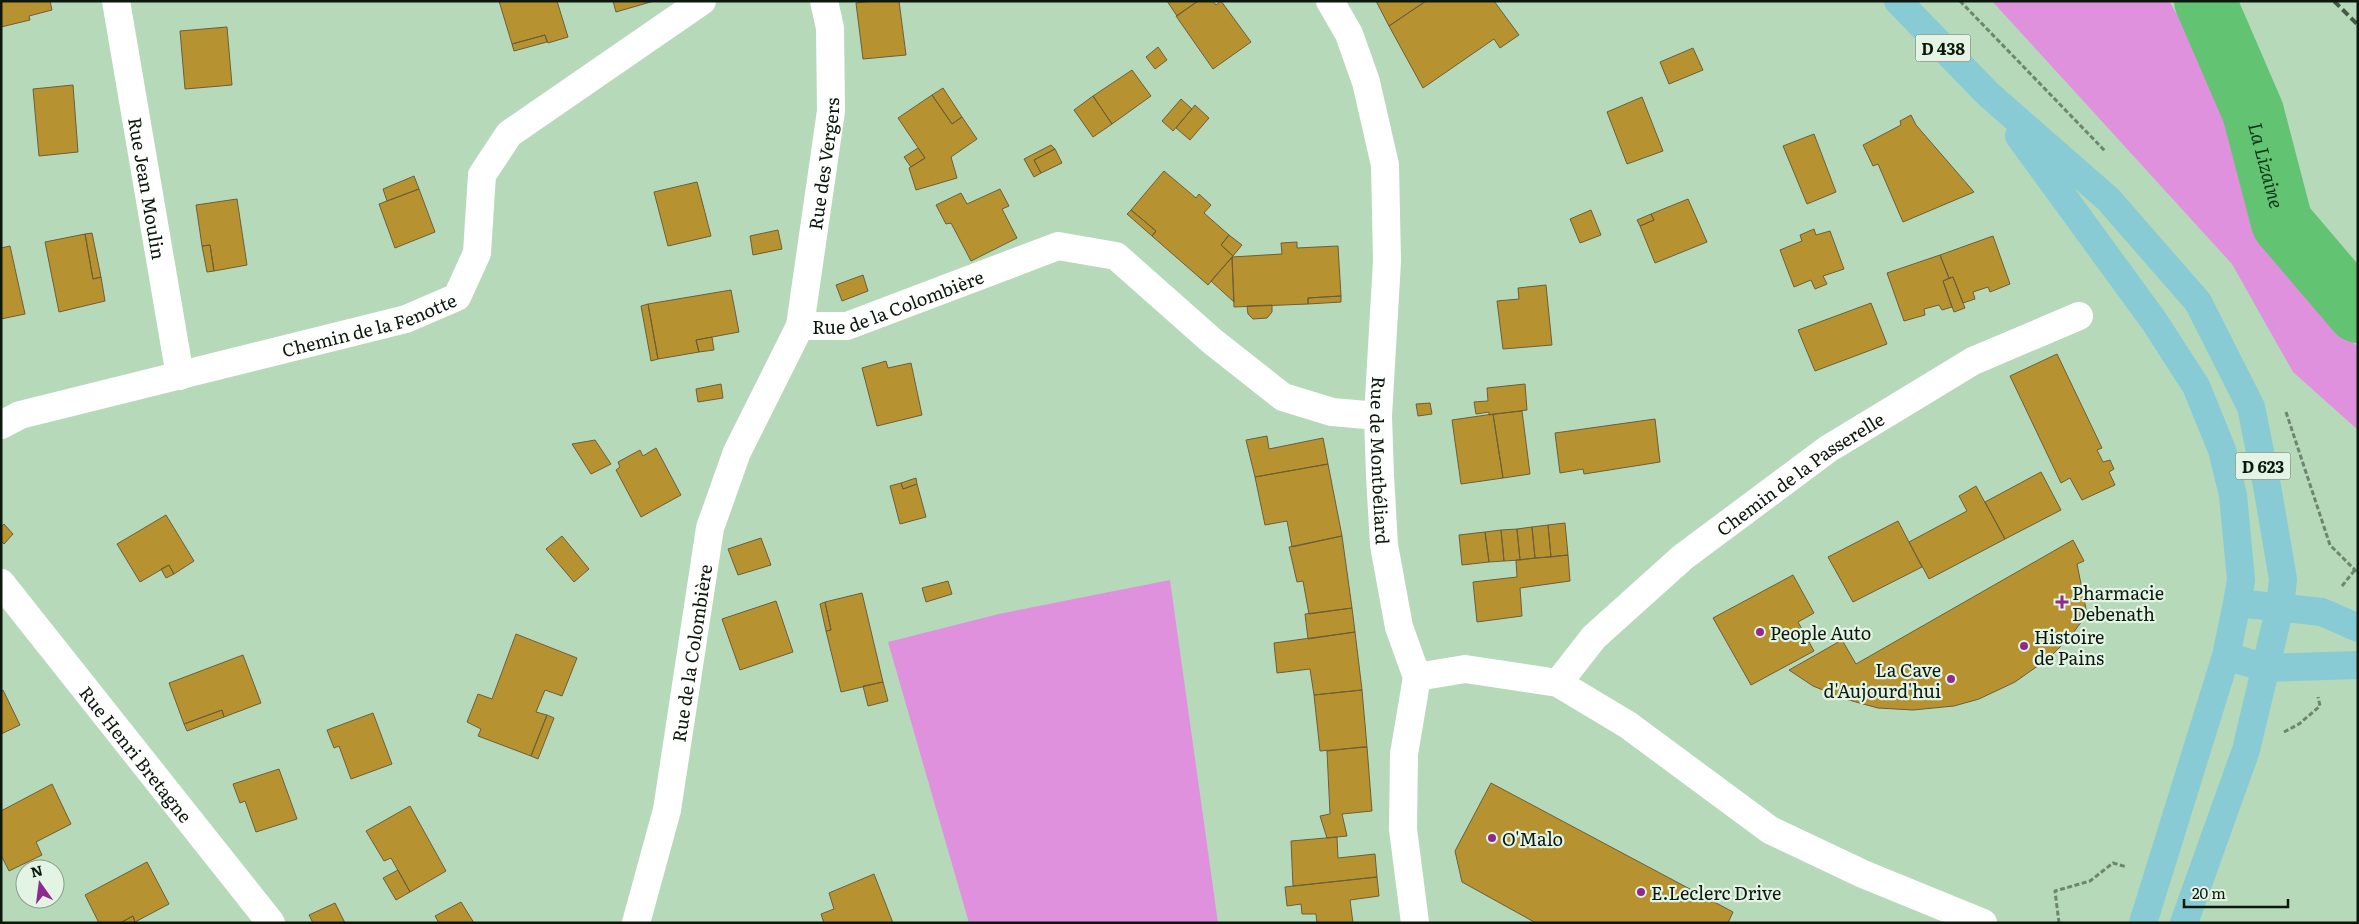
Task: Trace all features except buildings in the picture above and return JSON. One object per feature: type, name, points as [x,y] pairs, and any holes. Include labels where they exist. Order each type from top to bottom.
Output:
[{"type":"main road","name":"D 438","points":[[1898,1],[1988,94]]},
{"type":"main road","name":"D 623","points":[[1988,94],[2154,321],[2196,386],[2222,450],[2233,495],[2241,580],[2226,656],[2206,715],[2143,923]]},
{"type":"main road","name":"D 623","points":[[1988,94],[2108,199],[2198,302],[2251,407],[2283,579],[2280,607],[2246,750],[2184,923]]},
{"type":"main road","points":[[2237,603],[2322,612],[2358,628]]},
{"type":"main road","points":[[2226,656],[2266,668],[2358,665]]},
{"type":"street","name":"Rue Jean Moulin","points":[[116,1],[180,376]]},
{"type":"street","name":"Chemin de la Fenotte","points":[[1,425],[20,416],[406,319],[456,296],[477,253],[482,175],[509,134],[702,1]]},
{"type":"street","name":"Rue des Vergers","points":[[800,326],[831,111],[830,28],[824,1]]},
{"type":"street","name":"Rue de Montbéliard","points":[[1330,1],[1349,34],[1366,82],[1385,165],[1387,261],[1378,416],[1384,545],[1399,627],[1417,677],[1404,754],[1404,829],[1414,923]]},
{"type":"street","name":"Rue de la Colombière","points":[[636,923],[667,810],[710,528],[737,452],[800,326],[848,326],[1058,246],[1116,256],[1212,341],[1283,397],[1332,412],[1378,416]]},
{"type":"street","name":"Chemin de la Passerelle","points":[[1558,683],[1594,637],[1683,556],[1828,449],[1973,361],[2079,316]]},
{"type":"street","name":"Rue Henri Bretagne","points":[[1,583],[271,923]]},
{"type":"street","points":[[1417,677],[1465,669],[1558,683],[1628,725],[1770,830],[1863,874],[1983,923]]},
{"type":"shaded area","points":[[1992,1],[2169,1],[2208,67],[2251,203],[2292,276],[2358,347],[2358,430],[2293,372],[2232,264]]},
{"type":"shaded area","points":[[1170,580],[1218,923],[969,923],[888,642],[999,614]]},
{"type":"waterway","name":"La Lizaine","points":[[2205,1],[2253,112],[2282,223],[2358,312]]},
{"type":"railway","points":[[2334,1],[2358,25]]},
{"type":"place","name":"Pharmacie Debenath","points":[[2062,602]]},
{"type":"place","name":"People Auto","points":[[1760,632]]},
{"type":"place","name":"Histoire de Pains","points":[[2024,646]]},
{"type":"place","name":"La Cave d'Aujourd'hui","points":[[1951,679]]},
{"type":"place","name":"O'Malo","points":[[1492,838]]},
{"type":"place","name":"E.Leclerc Drive","points":[[1641,892]]}]
